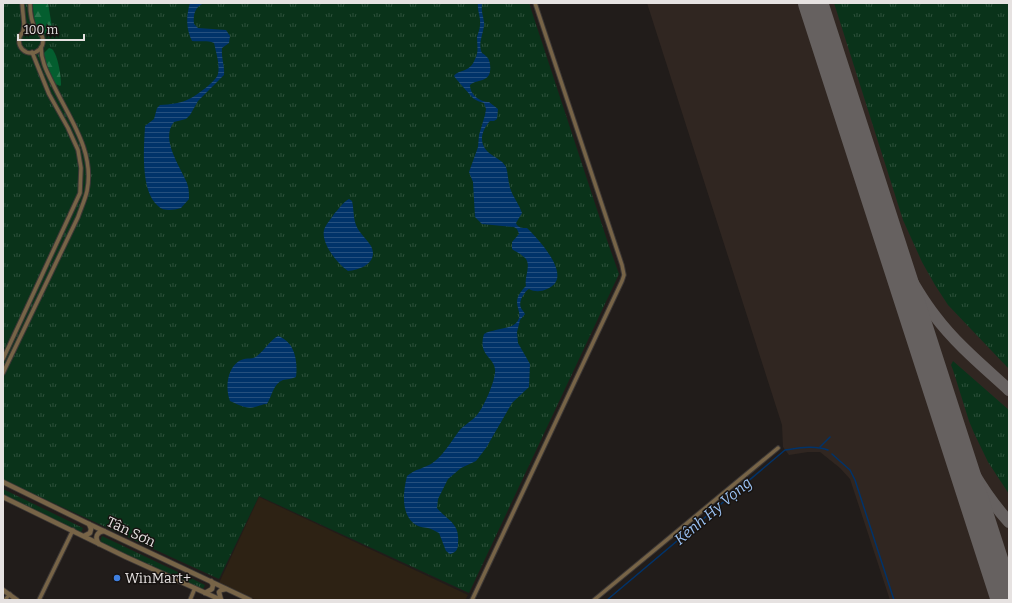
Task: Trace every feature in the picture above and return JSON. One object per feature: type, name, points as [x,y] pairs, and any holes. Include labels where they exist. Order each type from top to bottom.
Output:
[{"type":"street","points":[[22,3],[24,24],[23,32],[20,37],[21,46],[24,50],[32,52],[37,51],[41,47]]},
{"type":"street","points":[[3,373],[74,224],[84,199],[88,182],[86,152],[78,132],[50,80],[41,59],[42,38],[40,33],[33,26],[30,3]]},
{"type":"street","points":[[472,600],[624,275],[622,265],[535,3]]},
{"type":"street","points":[[23,32],[29,29],[36,30]]},
{"type":"street","points":[[8,362],[3,359],[80,193],[81,168],[78,150],[68,128],[49,94],[32,52]]},
{"type":"street","points":[[59,112],[66,108]]},
{"type":"street","points":[[80,181],[88,182]]},
{"type":"street","points":[[68,221],[74,224]]},
{"type":"street","points":[[37,285],[43,288]]},
{"type":"street","points":[[22,318],[28,320]]},
{"type":"street","points":[[594,600],[778,448]]},
{"type":"street","name":"Tân Sơn","points":[[3,482],[250,600]]},
{"type":"street","name":"Tân Sơn","points":[[3,498],[73,530],[99,544],[205,592],[213,598],[221,600]]},
{"type":"street","points":[[84,536],[90,533],[91,529],[89,524]]},
{"type":"street","points":[[39,600],[73,530]]},
{"type":"street","points":[[99,544],[96,538],[97,535],[104,531]]},
{"type":"street","points":[[205,592],[212,588],[211,581]]},
{"type":"street","points":[[190,600],[195,588]]},
{"type":"street","points":[[221,600],[219,592],[226,589]]},
{"type":"street","points":[[3,590],[17,600]]},
{"type":"street","points":[[5,600],[10,594]]},
{"type":"shaded area","points":[[647,3],[1009,3],[1009,600],[890,600],[850,479],[840,468],[820,452],[789,455],[783,447],[782,425]]},
{"type":"shaded area","points":[[259,497],[468,595],[465,600],[256,600],[219,583]]},
{"type":"green space","points":[[3,3],[529,3],[619,274],[469,593],[259,496],[219,579],[3,480]]},
{"type":"green space","points":[[33,3],[48,3],[52,27],[51,32],[45,33],[38,29],[33,13]]},
{"type":"green space","points":[[834,3],[1009,3],[1009,369],[948,305],[922,262],[903,220]]},
{"type":"green space","points":[[49,48],[54,52],[57,61],[60,86],[54,83],[44,59],[44,53]]},
{"type":"green space","points":[[953,361],[1009,410],[1009,494],[988,462],[974,433],[951,365]]},
{"type":"green space","points":[[3,489],[83,528],[80,535],[3,498]]},
{"type":"green space","points":[[102,536],[205,585],[202,591],[99,544]]},
{"type":"water","points":[[190,3],[204,3],[198,7],[194,14],[194,24],[198,28],[226,30],[230,36],[229,43],[222,48],[224,75],[198,101],[186,119],[174,122],[170,129],[170,144],[176,161],[187,183],[189,189],[189,199],[181,208],[166,210],[158,206],[152,199],[148,190],[144,168],[145,126],[154,119],[157,108],[160,105],[174,104],[191,98],[202,91],[215,79],[218,70],[218,58],[214,43],[206,41],[192,41],[187,22]]},
{"type":"water","points":[[478,3],[482,3],[484,22],[480,45],[482,53],[489,61],[490,71],[489,75],[485,79],[470,85],[470,89],[476,97],[482,101],[489,102],[498,109],[497,119],[490,121],[484,130],[482,139],[484,147],[505,165],[510,188],[522,213],[516,223],[520,227],[527,228],[546,250],[556,268],[557,277],[555,284],[547,289],[542,291],[527,290],[521,300],[520,306],[525,314],[520,320],[517,332],[518,343],[530,364],[529,387],[512,403],[486,448],[476,461],[461,468],[448,479],[438,499],[437,508],[452,523],[457,531],[457,549],[450,554],[446,551],[439,533],[429,528],[418,526],[408,517],[404,504],[404,489],[407,476],[435,461],[459,431],[475,417],[486,401],[491,389],[495,368],[483,348],[484,334],[510,327],[516,323],[519,318],[517,300],[520,293],[526,286],[528,269],[526,259],[512,249],[512,242],[519,234],[517,229],[514,227],[482,224],[475,217],[473,182],[469,172],[478,147],[479,135],[486,109],[484,103],[474,99],[454,76],[470,67],[477,54],[477,37],[480,28]]},
{"type":"water","points":[[349,199],[352,201],[356,225],[371,246],[373,257],[371,261],[363,267],[348,271],[331,253],[325,241],[324,230],[334,214]]},
{"type":"water","points":[[278,336],[284,339],[292,347],[296,359],[296,377],[283,380],[277,384],[267,404],[249,408],[230,401],[227,385],[228,379],[235,364],[241,360],[257,356],[272,340]]},
{"type":"waterway","points":[[820,447],[830,437]]},
{"type":"waterway","name":"Kênh Hy Vọng","points":[[607,600],[785,450],[812,447],[828,450]]},
{"type":"waterway","name":"Kênh Hy Vọng","points":[[832,454],[850,470],[855,480],[894,600]]},
{"type":"taxiway","points":[[890,242],[928,308],[970,355],[1009,390]]},
{"type":"taxiway","points":[[947,419],[966,460],[981,486],[1009,522]]},
{"type":"runway","points":[[813,3],[1006,600]]},
{"type":"place","name":"WinMart+","points":[[117,578]]}]
